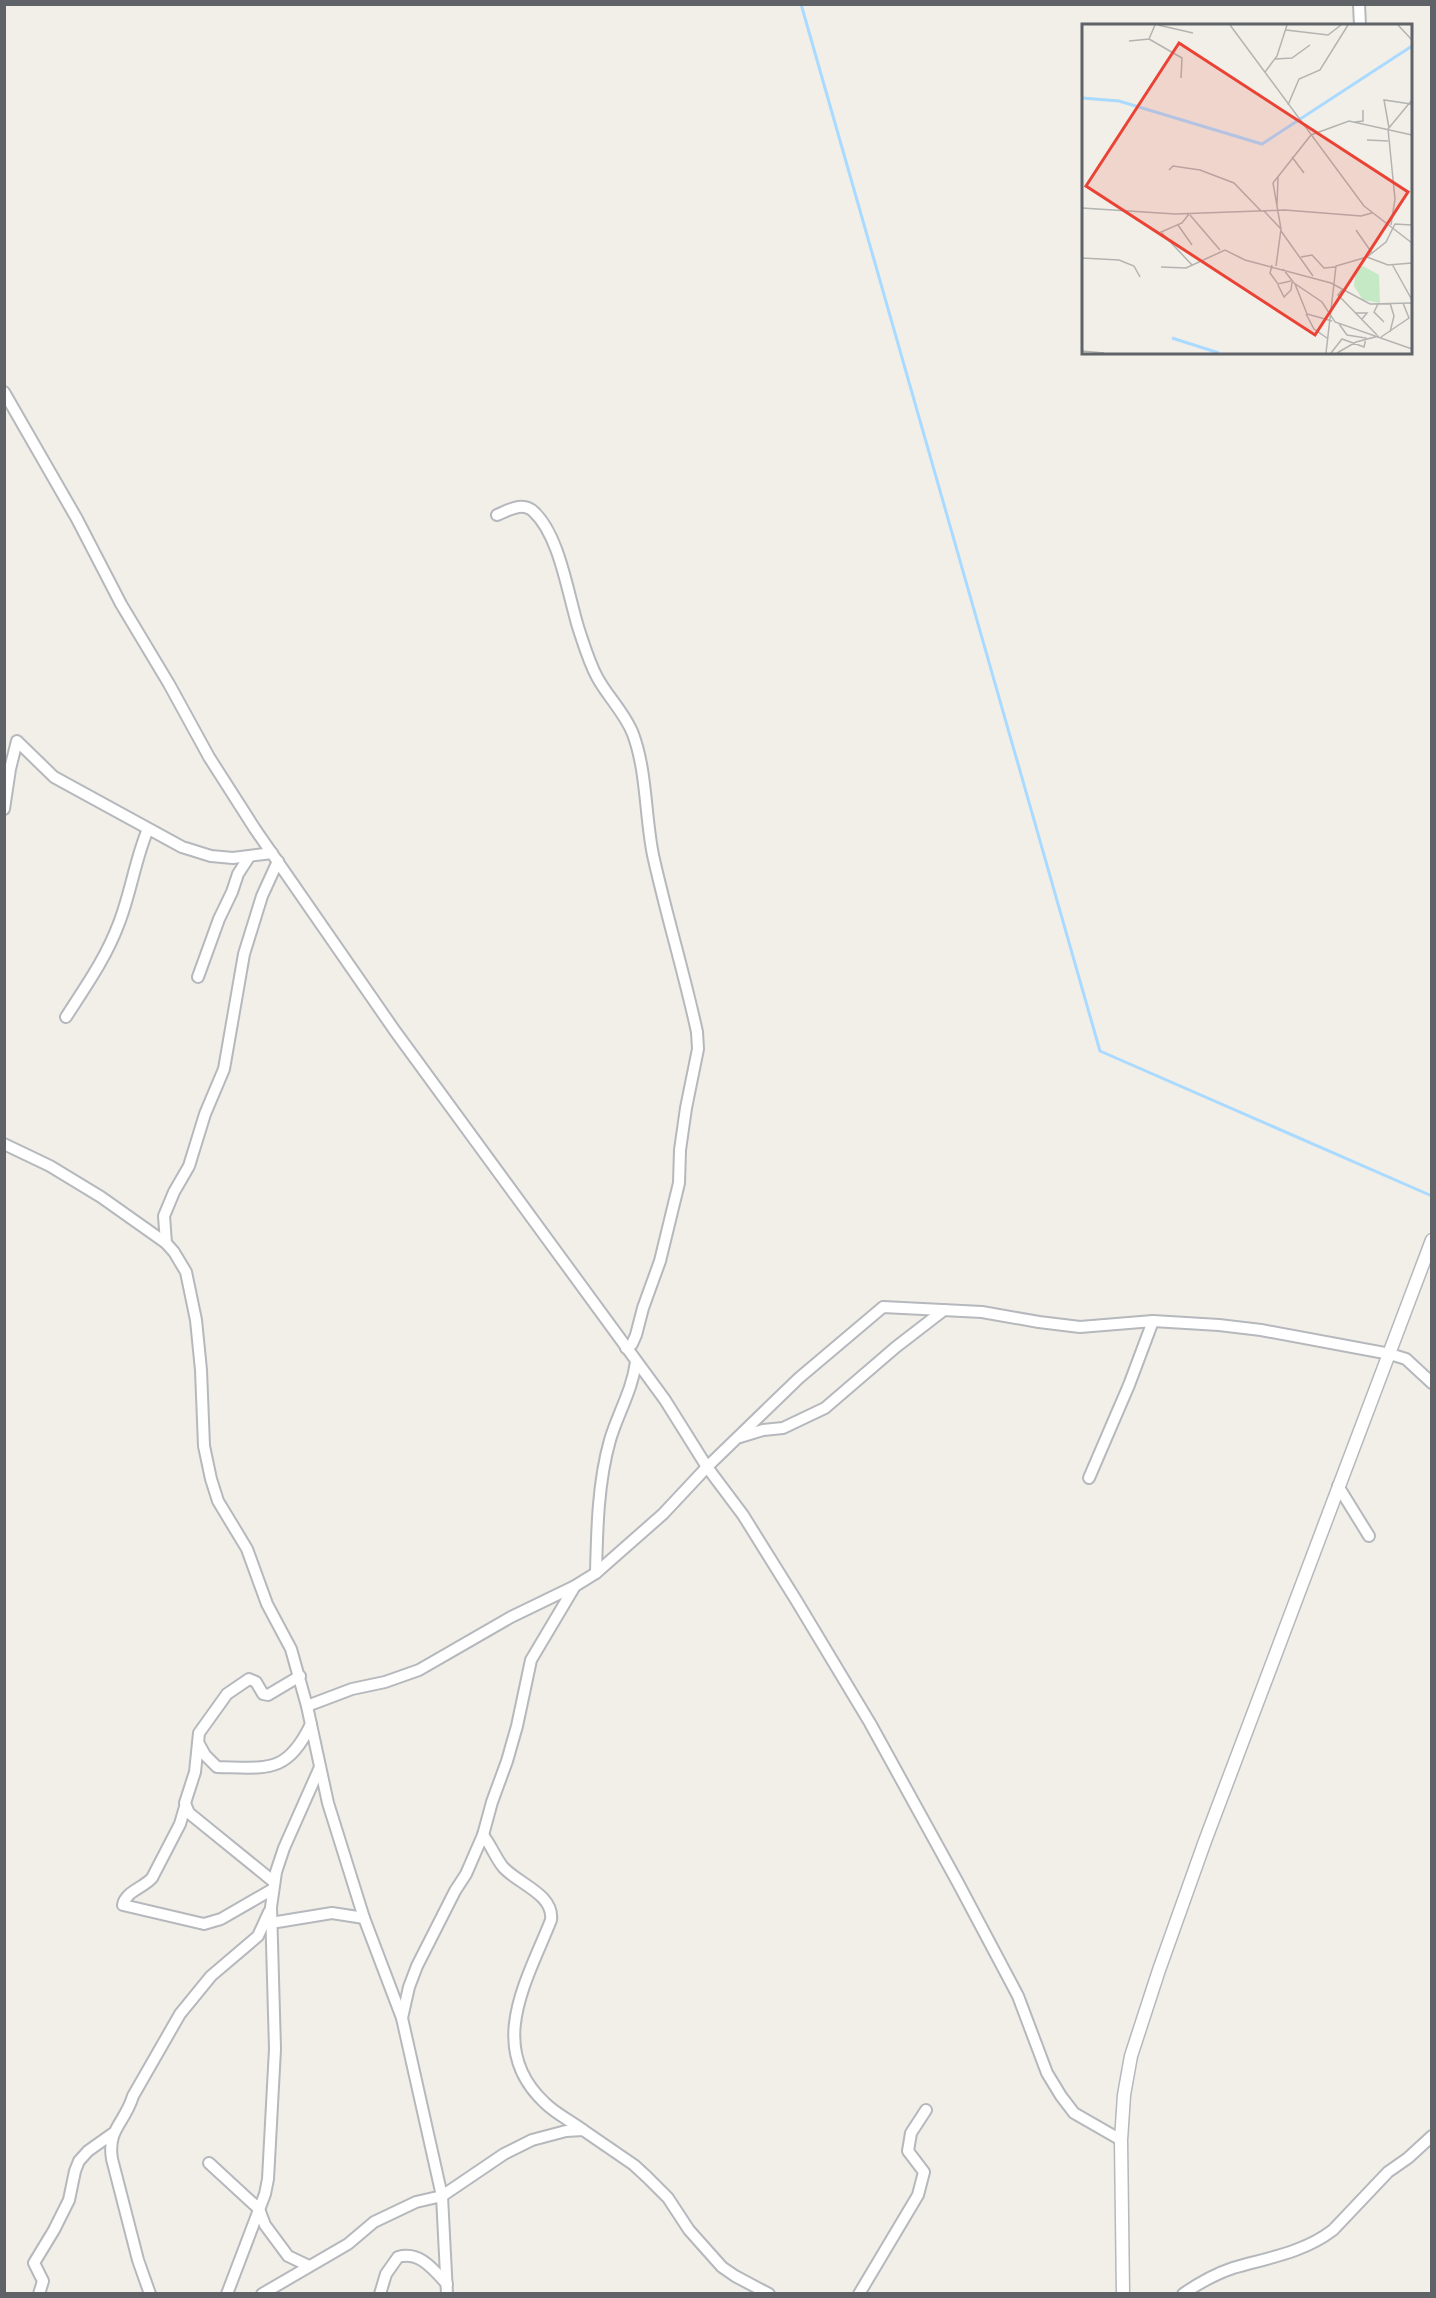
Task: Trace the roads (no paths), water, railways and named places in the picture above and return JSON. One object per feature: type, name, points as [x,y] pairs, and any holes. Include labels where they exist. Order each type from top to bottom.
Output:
[{"type":"street","points":[[1359,4],[1360,24]]},
{"type":"street","points":[[4,392],[77,519],[121,604],[209,757],[395,1031],[665,1400],[706,1467],[742,1515],[790,1590],[902,1781],[1018,1996],[1047,2073],[1074,2113],[1121,2140]]},
{"type":"street","points":[[496,515],[526,506],[534,511],[541,520],[561,564],[590,662],[633,733],[641,769],[653,855],[697,1032],[698,1049],[680,1150],[679,1183],[660,1261],[636,1335],[626,1348]]},
{"type":"street","points":[[4,809],[16,741],[54,777],[195,852],[211,856],[275,857]]},
{"type":"street","points":[[66,1017],[94,976],[107,952],[120,921],[138,854],[148,829]]},
{"type":"street","points":[[198,977],[238,874],[249,857]]},
{"type":"street","points":[[166,1243],[164,1216],[174,1192],[189,1167],[205,1114],[224,1069],[244,954],[275,857]]},
{"type":"street","points":[[4,1144],[50,1166],[101,1197],[166,1243],[186,1272],[196,1320],[201,1370],[204,1446],[211,1479],[218,1501],[247,1549],[267,1604],[291,1649],[300,1676],[328,1803],[364,1918],[402,2018],[442,2196],[447,2289]]},
{"type":"street","points":[[1123,2294],[1121,2140],[1124,2095],[1131,2056],[1159,1970],[1431,1240]]},
{"type":"street","points":[[307,1706],[352,1689],[386,1682],[419,1670],[511,1617],[575,1586],[596,1573],[663,1514],[706,1467],[799,1378],[883,1307],[982,1312],[1080,1327],[1153,1322],[1261,1329],[1406,1359],[1431,1383]]},
{"type":"street","points":[[737,1438],[763,1430],[783,1428],[825,1408],[896,1347],[944,1310]]},
{"type":"street","points":[[1089,1478],[1153,1322]]},
{"type":"street","points":[[596,1573],[603,1470],[617,1418],[634,1380],[636,1362]]},
{"type":"street","points":[[1338,1486],[1369,1536]]},
{"type":"street","points":[[402,2018],[409,1987],[417,1966],[466,1874],[483,1835],[512,1743],[531,1660],[575,1586]]},
{"type":"street","points":[[274,1885],[221,1919],[204,1924],[123,1905],[126,1897],[147,1884],[152,1878],[180,1824],[195,1772],[198,1741],[202,1727],[227,1694],[246,1679],[253,1680],[260,1692],[265,1695],[300,1676]]},
{"type":"street","points":[[198,1741],[205,1755],[218,1767],[277,1765],[290,1758],[302,1744],[311,1724]]},
{"type":"street","points":[[227,2294],[259,2210],[268,2179],[275,2049],[271,1923],[274,1885],[284,1848],[321,1766]]},
{"type":"street","points":[[185,1807],[189,1813],[274,1885]]},
{"type":"street","points":[[483,1835],[502,1865],[525,1886],[543,1898],[552,1911],[551,1920],[524,1986],[514,2023],[514,2049],[524,2076],[545,2103],[634,2165],[647,2177],[668,2198],[689,2230],[722,2267],[769,2294]]},
{"type":"street","points":[[39,2294],[43,2281],[34,2263],[69,2200],[75,2171],[80,2161],[88,2151],[112,2134],[129,2110],[133,2096],[180,2014],[211,1976],[258,1936],[271,1907]]},
{"type":"street","points":[[271,1923],[332,1913],[364,1918]]},
{"type":"street","points":[[859,2294],[918,2195],[924,2172],[908,2151],[911,2133],[926,2110]]},
{"type":"street","points":[[262,2294],[348,2244],[374,2222],[416,2202],[442,2196],[504,2154],[532,2140],[566,2131],[583,2130]]},
{"type":"street","points":[[112,2134],[110,2145],[112,2159],[138,2259],[150,2294]]},
{"type":"street","points":[[1183,2294],[1200,2282],[1231,2269],[1292,2252],[1323,2238],[1388,2172],[1408,2158],[1431,2136]]},
{"type":"street","points":[[209,2163],[259,2210],[265,2225],[288,2256],[309,2266]]},
{"type":"street","points":[[380,2294],[386,2274],[398,2257],[407,2254],[428,2264],[447,2289]]},
{"type":"waterway","points":[[801,4],[1100,1051],[1432,1196]]}]
